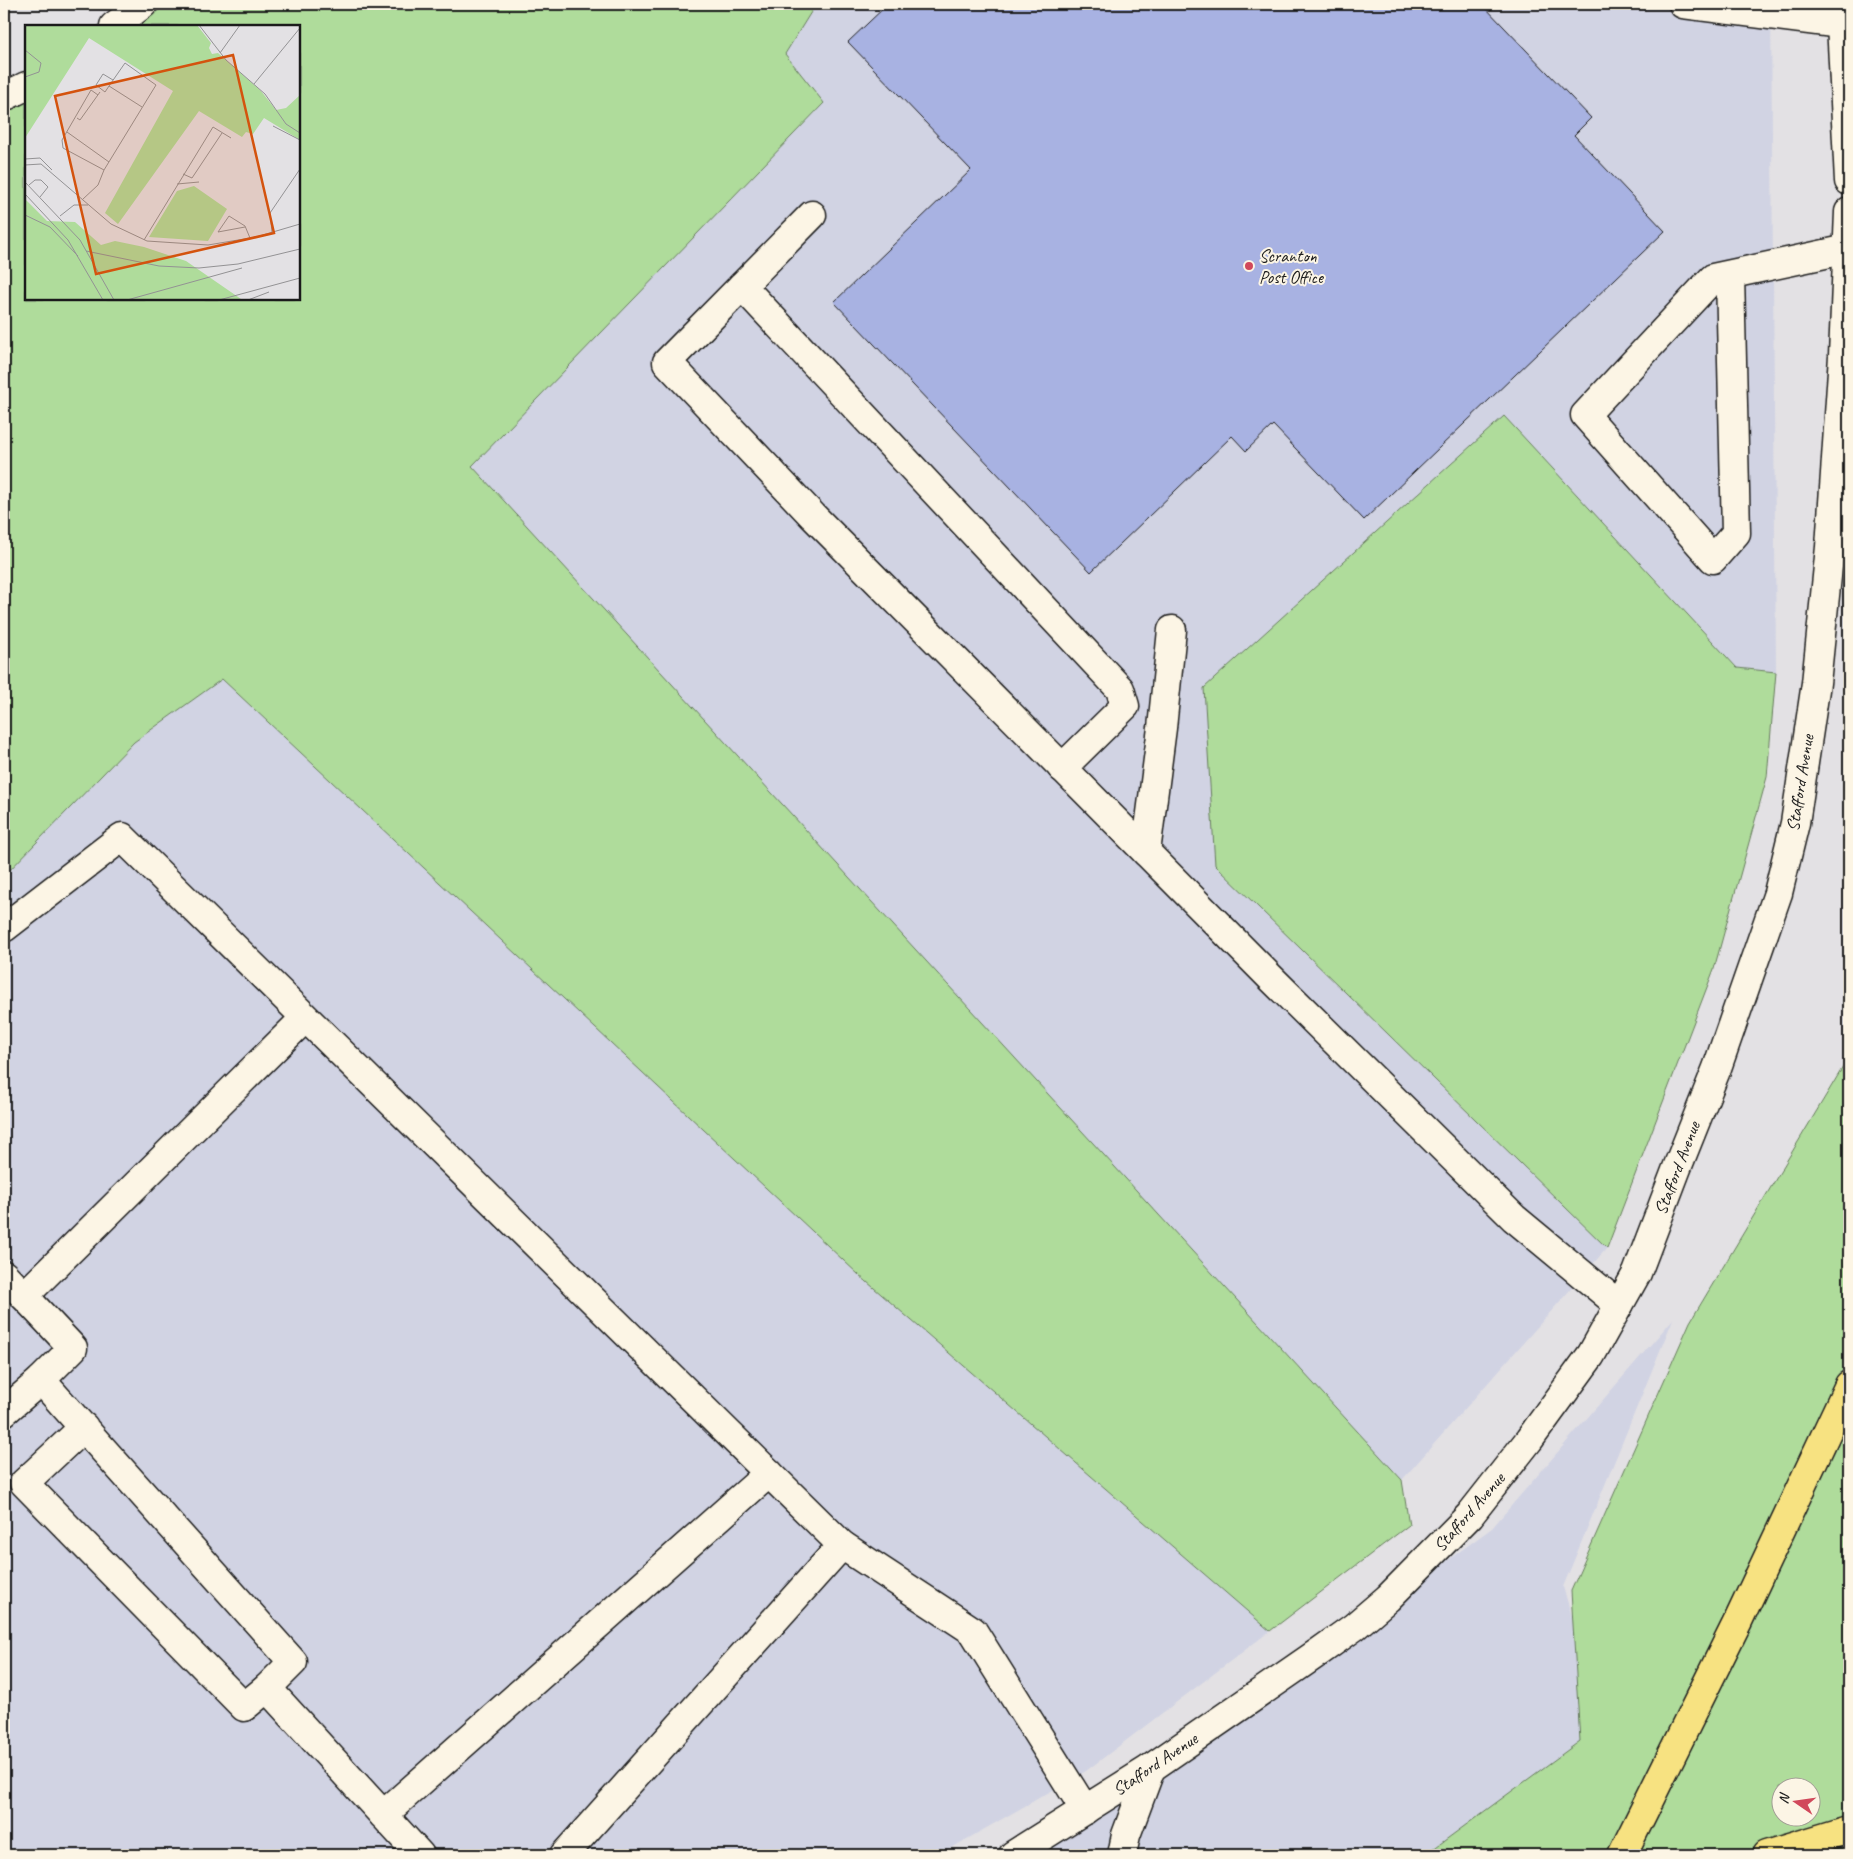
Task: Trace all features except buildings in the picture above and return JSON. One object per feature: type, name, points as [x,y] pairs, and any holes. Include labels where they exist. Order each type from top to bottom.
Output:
[{"type":"main road","points":[[1622,1855],[1738,1621],[1849,1385]]},
{"type":"main road","points":[[1766,1855],[1849,1830]]},
{"type":"street","points":[[115,25],[143,4]]},
{"type":"street","points":[[1683,4],[1841,14],[1849,181]]},
{"type":"street","points":[[4,97],[25,86]]},
{"type":"street","name":"Stafford Avenue","points":[[1013,1855],[1151,1768],[1354,1627],[1419,1569],[1470,1516],[1529,1440],[1591,1355],[1637,1273],[1676,1168],[1717,1068],[1778,893],[1795,823],[1816,683],[1830,547],[1844,356],[1849,212]]},
{"type":"street","points":[[812,215],[667,362],[813,516],[1270,977],[1514,1218],[1620,1305]]},
{"type":"street","points":[[1730,275],[1736,533],[1713,559],[1585,414],[1713,278],[1848,249]]},
{"type":"street","points":[[742,286],[1120,688],[1125,706],[1062,768]]},
{"type":"street","points":[[1146,852],[1172,630]]},
{"type":"street","points":[[4,928],[122,837],[842,1545],[973,1631],[1085,1810]]},
{"type":"street","points":[[24,1296],[305,1018]]},
{"type":"street","points":[[4,1276],[73,1348],[4,1412]]},
{"type":"street","points":[[40,1380],[84,1427],[293,1662],[267,1688],[244,1707],[24,1483],[84,1427]]},
{"type":"street","points":[[383,1815],[769,1473]]},
{"type":"street","points":[[564,1855],[842,1545]]},
{"type":"street","points":[[267,1688],[420,1855]]},
{"type":"street","points":[[1122,1855],[1126,1835],[1151,1768]]},
{"type":"shaded area","points":[[816,4],[1771,4],[1776,672],[1737,668],[1504,416],[1215,865],[1607,1248],[1402,1480],[471,466],[824,103],[785,54]]},
{"type":"shaded area","points":[[222,679],[859,1275],[1270,1631],[1086,1771],[939,1855],[4,1855],[4,874],[134,742]]},
{"type":"shaded area","points":[[1673,1319],[1563,1587],[1600,1709],[1596,1777],[1471,1855],[1043,1855],[1492,1528]]},
{"type":"green space","points":[[169,4],[816,4],[785,54],[824,103],[472,466],[1402,1480],[1409,1525],[1270,1631],[859,1275],[222,679],[134,742],[4,876],[4,107],[25,94],[25,300],[300,300],[300,25],[135,25]]},
{"type":"green space","points":[[1504,416],[1737,668],[1776,672],[1767,777],[1714,969],[1607,1248],[1215,865],[1204,688]]},
{"type":"green space","points":[[1849,1057],[1849,1855],[1425,1855],[1580,1741],[1571,1591],[1690,1322]]},
{"type":"place","name":"Scranton Post Office","points":[[1249,266]]}]
